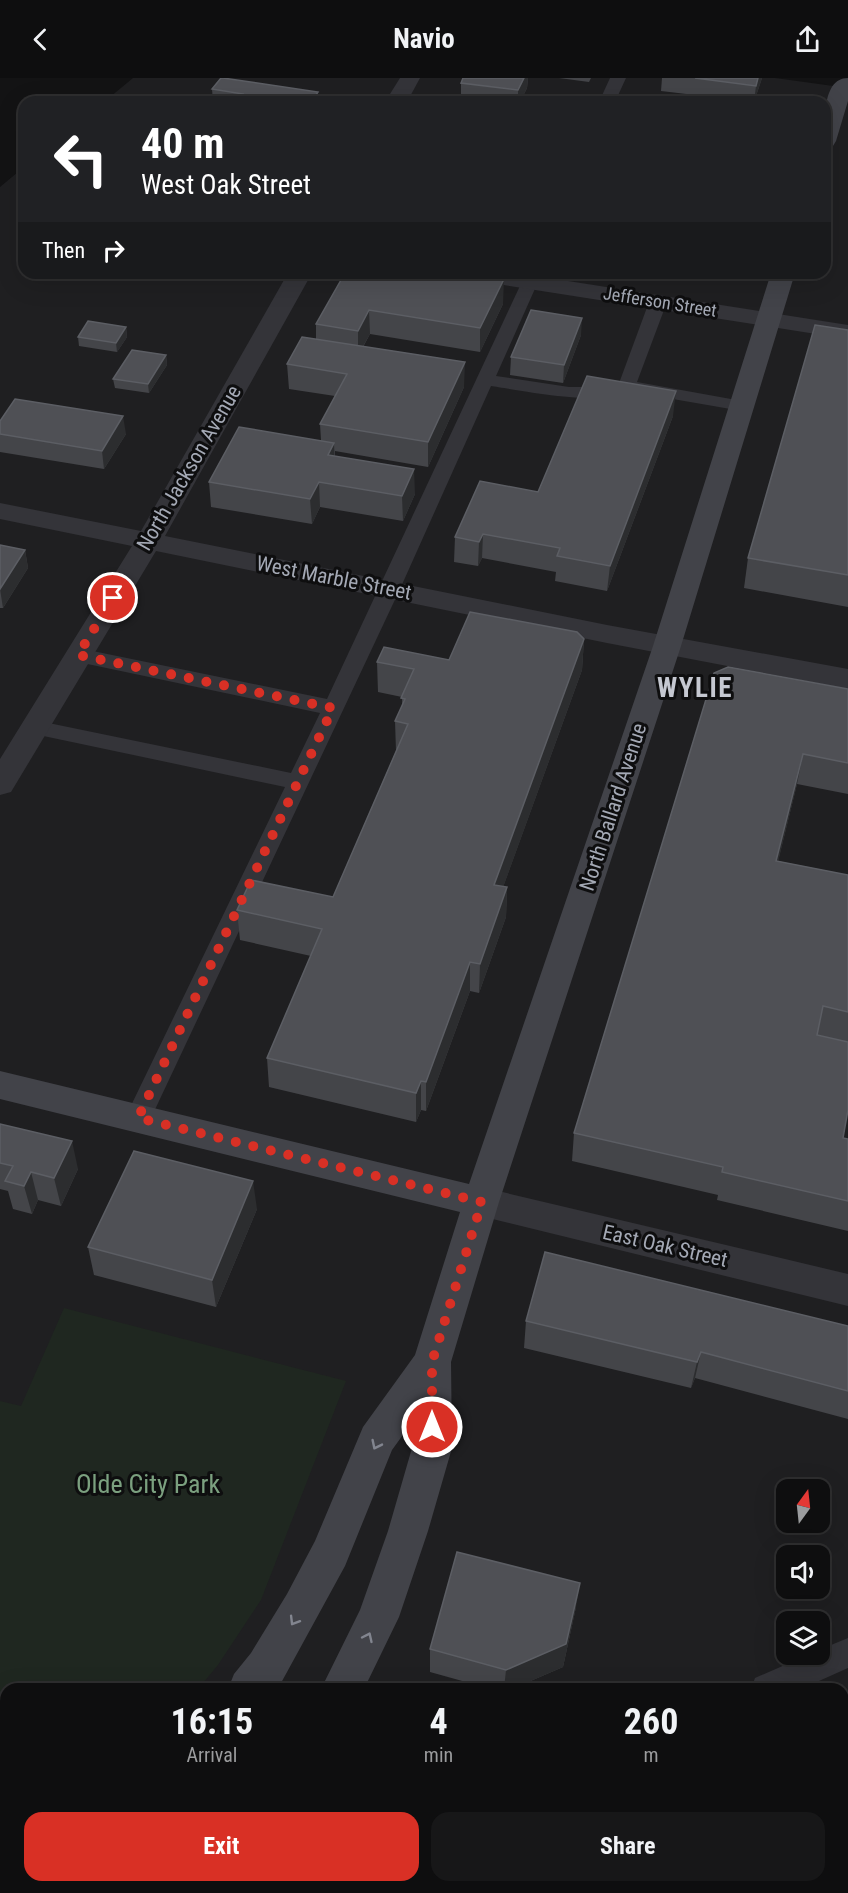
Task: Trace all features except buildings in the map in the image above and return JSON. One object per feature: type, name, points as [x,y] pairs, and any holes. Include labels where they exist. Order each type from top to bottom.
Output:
[{"type":"main road","points":[[831,122],[843,83]]},
{"type":"main road","name":"North Ballard Avenue","points":[[432,1362],[482,1202],[668,646],[781,279]]},
{"type":"main road","points":[[0,1085],[482,1202]]},
{"type":"main road","points":[[254,1683],[266,1668],[302,1608],[331,1552],[377,1440],[432,1362]]},
{"type":"main road","points":[[345,1683],[378,1617],[408,1531],[432,1448],[432,1362]]},
{"type":"street","points":[[400,96],[410,78]]},
{"type":"street","name":"North Jackson Avenue","points":[[0,784],[148,542],[297,279]]},
{"type":"street","name":"Jefferson Street","points":[[538,279],[658,302],[848,332]]},
{"type":"street","name":"West Marble Street","points":[[0,511],[668,646],[848,680]]},
{"type":"street","name":"East Oak Street","points":[[482,1202],[848,1290]]},
{"type":"lane","points":[[610,96],[618,78]]},
{"type":"lane","points":[[138,1118],[390,589],[533,279]]},
{"type":"lane","points":[[627,386],[658,302]]},
{"type":"lane","points":[[486,380],[569,392],[608,393],[627,386],[742,406]]},
{"type":"lane","points":[[78,655],[333,708]]},
{"type":"lane","points":[[34,727],[298,782]]},
{"type":"lane","points":[[780,1683],[848,1653]]},
{"type":"shaded area","points":[[133,78],[775,78],[848,88],[848,1683],[0,1683],[0,187],[18,172],[18,279],[831,279],[831,96],[111,96]]},
{"type":"green space","name":"Olde City Park","points":[[64,1308],[346,1381],[261,1600],[218,1665],[203,1683],[0,1683],[0,1401],[21,1406]]},
{"type":"district","name":"WYLIE","points":[[695,688]]},
{"type":"route","points":[[113,598],[78,655],[333,708],[138,1118],[482,1202],[432,1362],[432,1427]]}]
